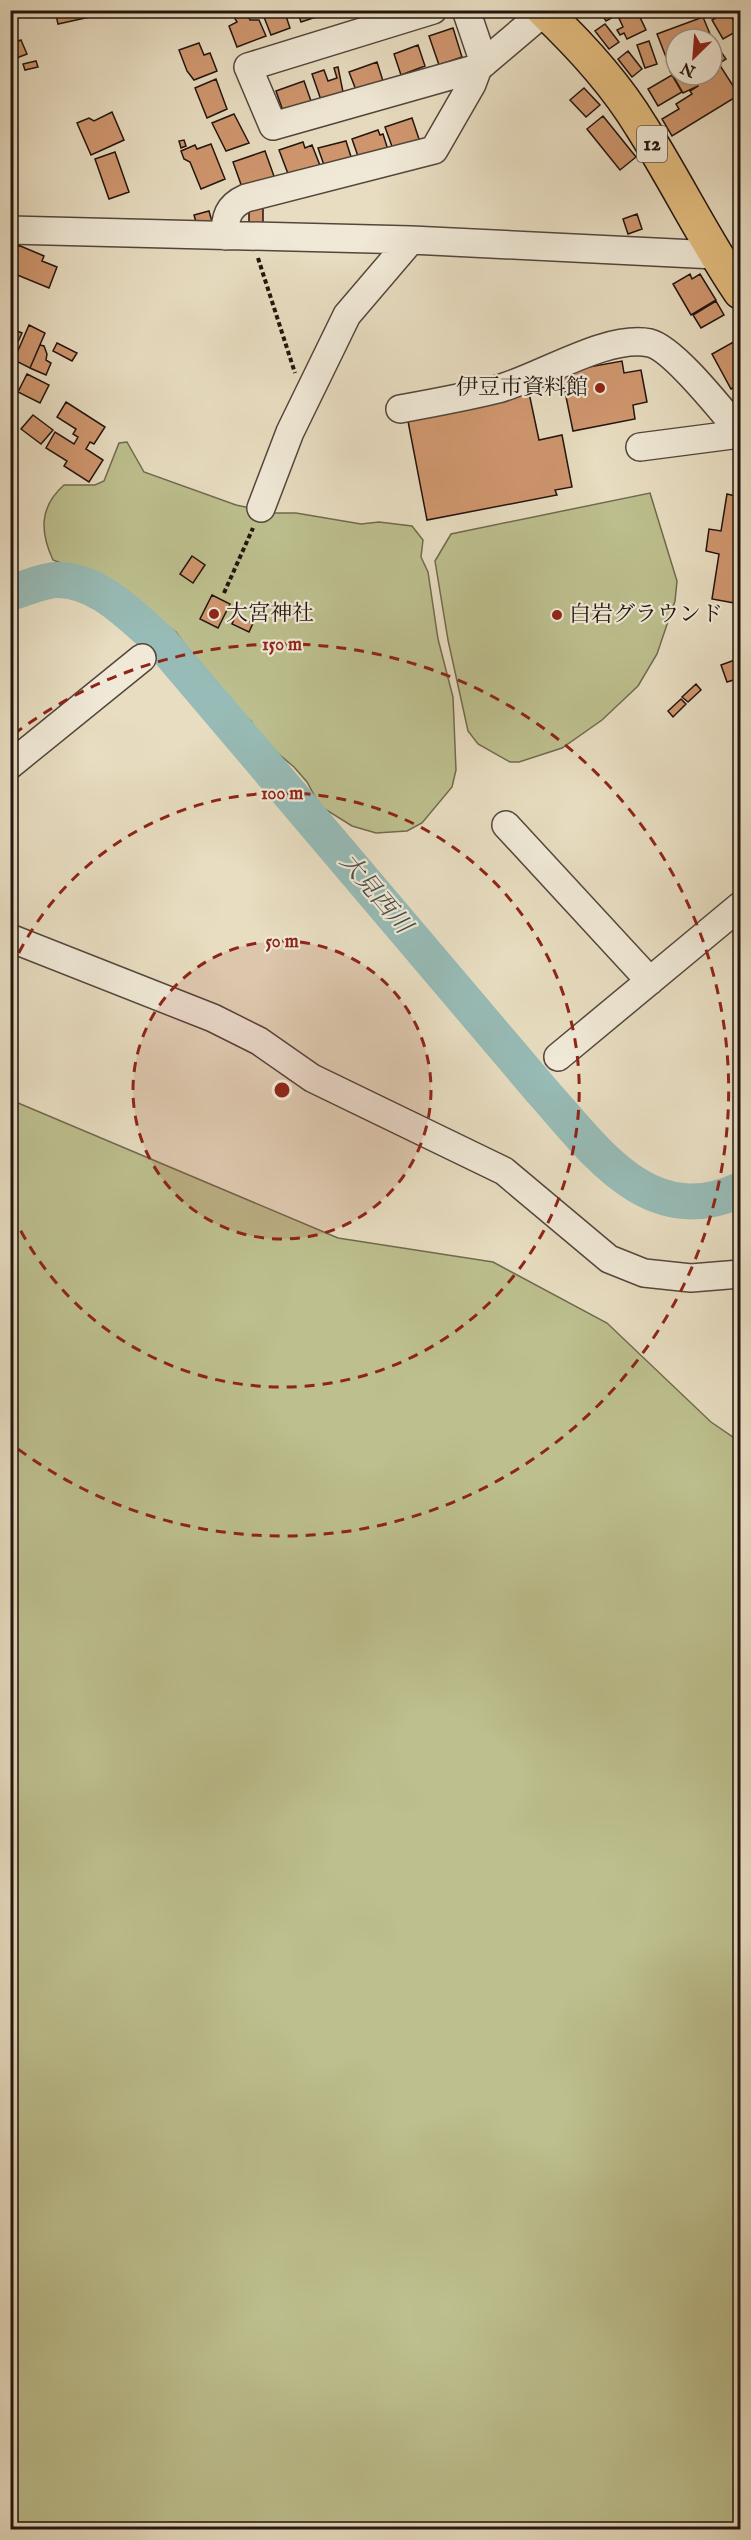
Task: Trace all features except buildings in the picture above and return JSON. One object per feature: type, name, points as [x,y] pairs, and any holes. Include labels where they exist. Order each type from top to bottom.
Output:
[{"type":"main road","name":"12","points":[[554,14],[641,125],[728,264],[741,292]]},
{"type":"street","points":[[433,10],[248,67],[273,126],[481,65],[554,14]]},
{"type":"street","points":[[225,236],[228,211],[234,203],[246,198],[434,150],[481,65],[466,10]]},
{"type":"street","points":[[10,230],[411,240],[728,264]]},
{"type":"street","points":[[258,517],[310,388],[347,315],[411,240]]},
{"type":"street","points":[[400,409],[498,389],[601,349],[632,343],[651,344],[677,362],[741,433]]},
{"type":"street","points":[[640,447],[741,433]]},
{"type":"street","points":[[13,758],[142,658]]},
{"type":"street","points":[[506,825],[650,981]]},
{"type":"street","points":[[558,1056],[741,906]]},
{"type":"street","points":[[10,938],[213,1018],[259,1041],[312,1078],[504,1171],[609,1260],[644,1273],[691,1278],[741,1274]]},
{"type":"path","points":[[253,237],[292,369],[310,388]]},
{"type":"path","points":[[224,593],[258,517]]},
{"type":"green space","points":[[127,442],[144,472],[236,505],[273,513],[296,513],[361,524],[379,522],[412,526],[423,540],[421,557],[428,572],[438,639],[453,697],[456,770],[452,787],[422,823],[407,831],[376,833],[352,826],[320,806],[307,782],[294,767],[262,740],[251,721],[214,692],[203,669],[176,632],[111,583],[53,560],[44,530],[44,520],[50,502],[64,485],[95,485],[104,481],[119,443]]},
{"type":"green space","name":"白岩グラウンド","points":[[650,493],[677,581],[675,601],[657,654],[638,686],[602,720],[562,748],[519,762],[510,762],[478,744],[468,731],[448,640],[435,561],[451,534]]},
{"type":"green space","points":[[11,1100],[338,1238],[493,1262],[607,1323],[711,1422],[740,1442],[740,2529],[11,2529]]},
{"type":"waterway","name":"大見西川","points":[[10,593],[38,583],[55,580],[85,585],[113,601],[161,642],[541,1090],[582,1137],[627,1178],[651,1193],[678,1201],[708,1200],[740,1190]]},
{"type":"place","name":"伊豆市資料館","points":[[600,388]]},
{"type":"place","name":"大宮神社","points":[[214,614]]},
{"type":"place","name":"白岩グラウンド","points":[[557,615]]}]
